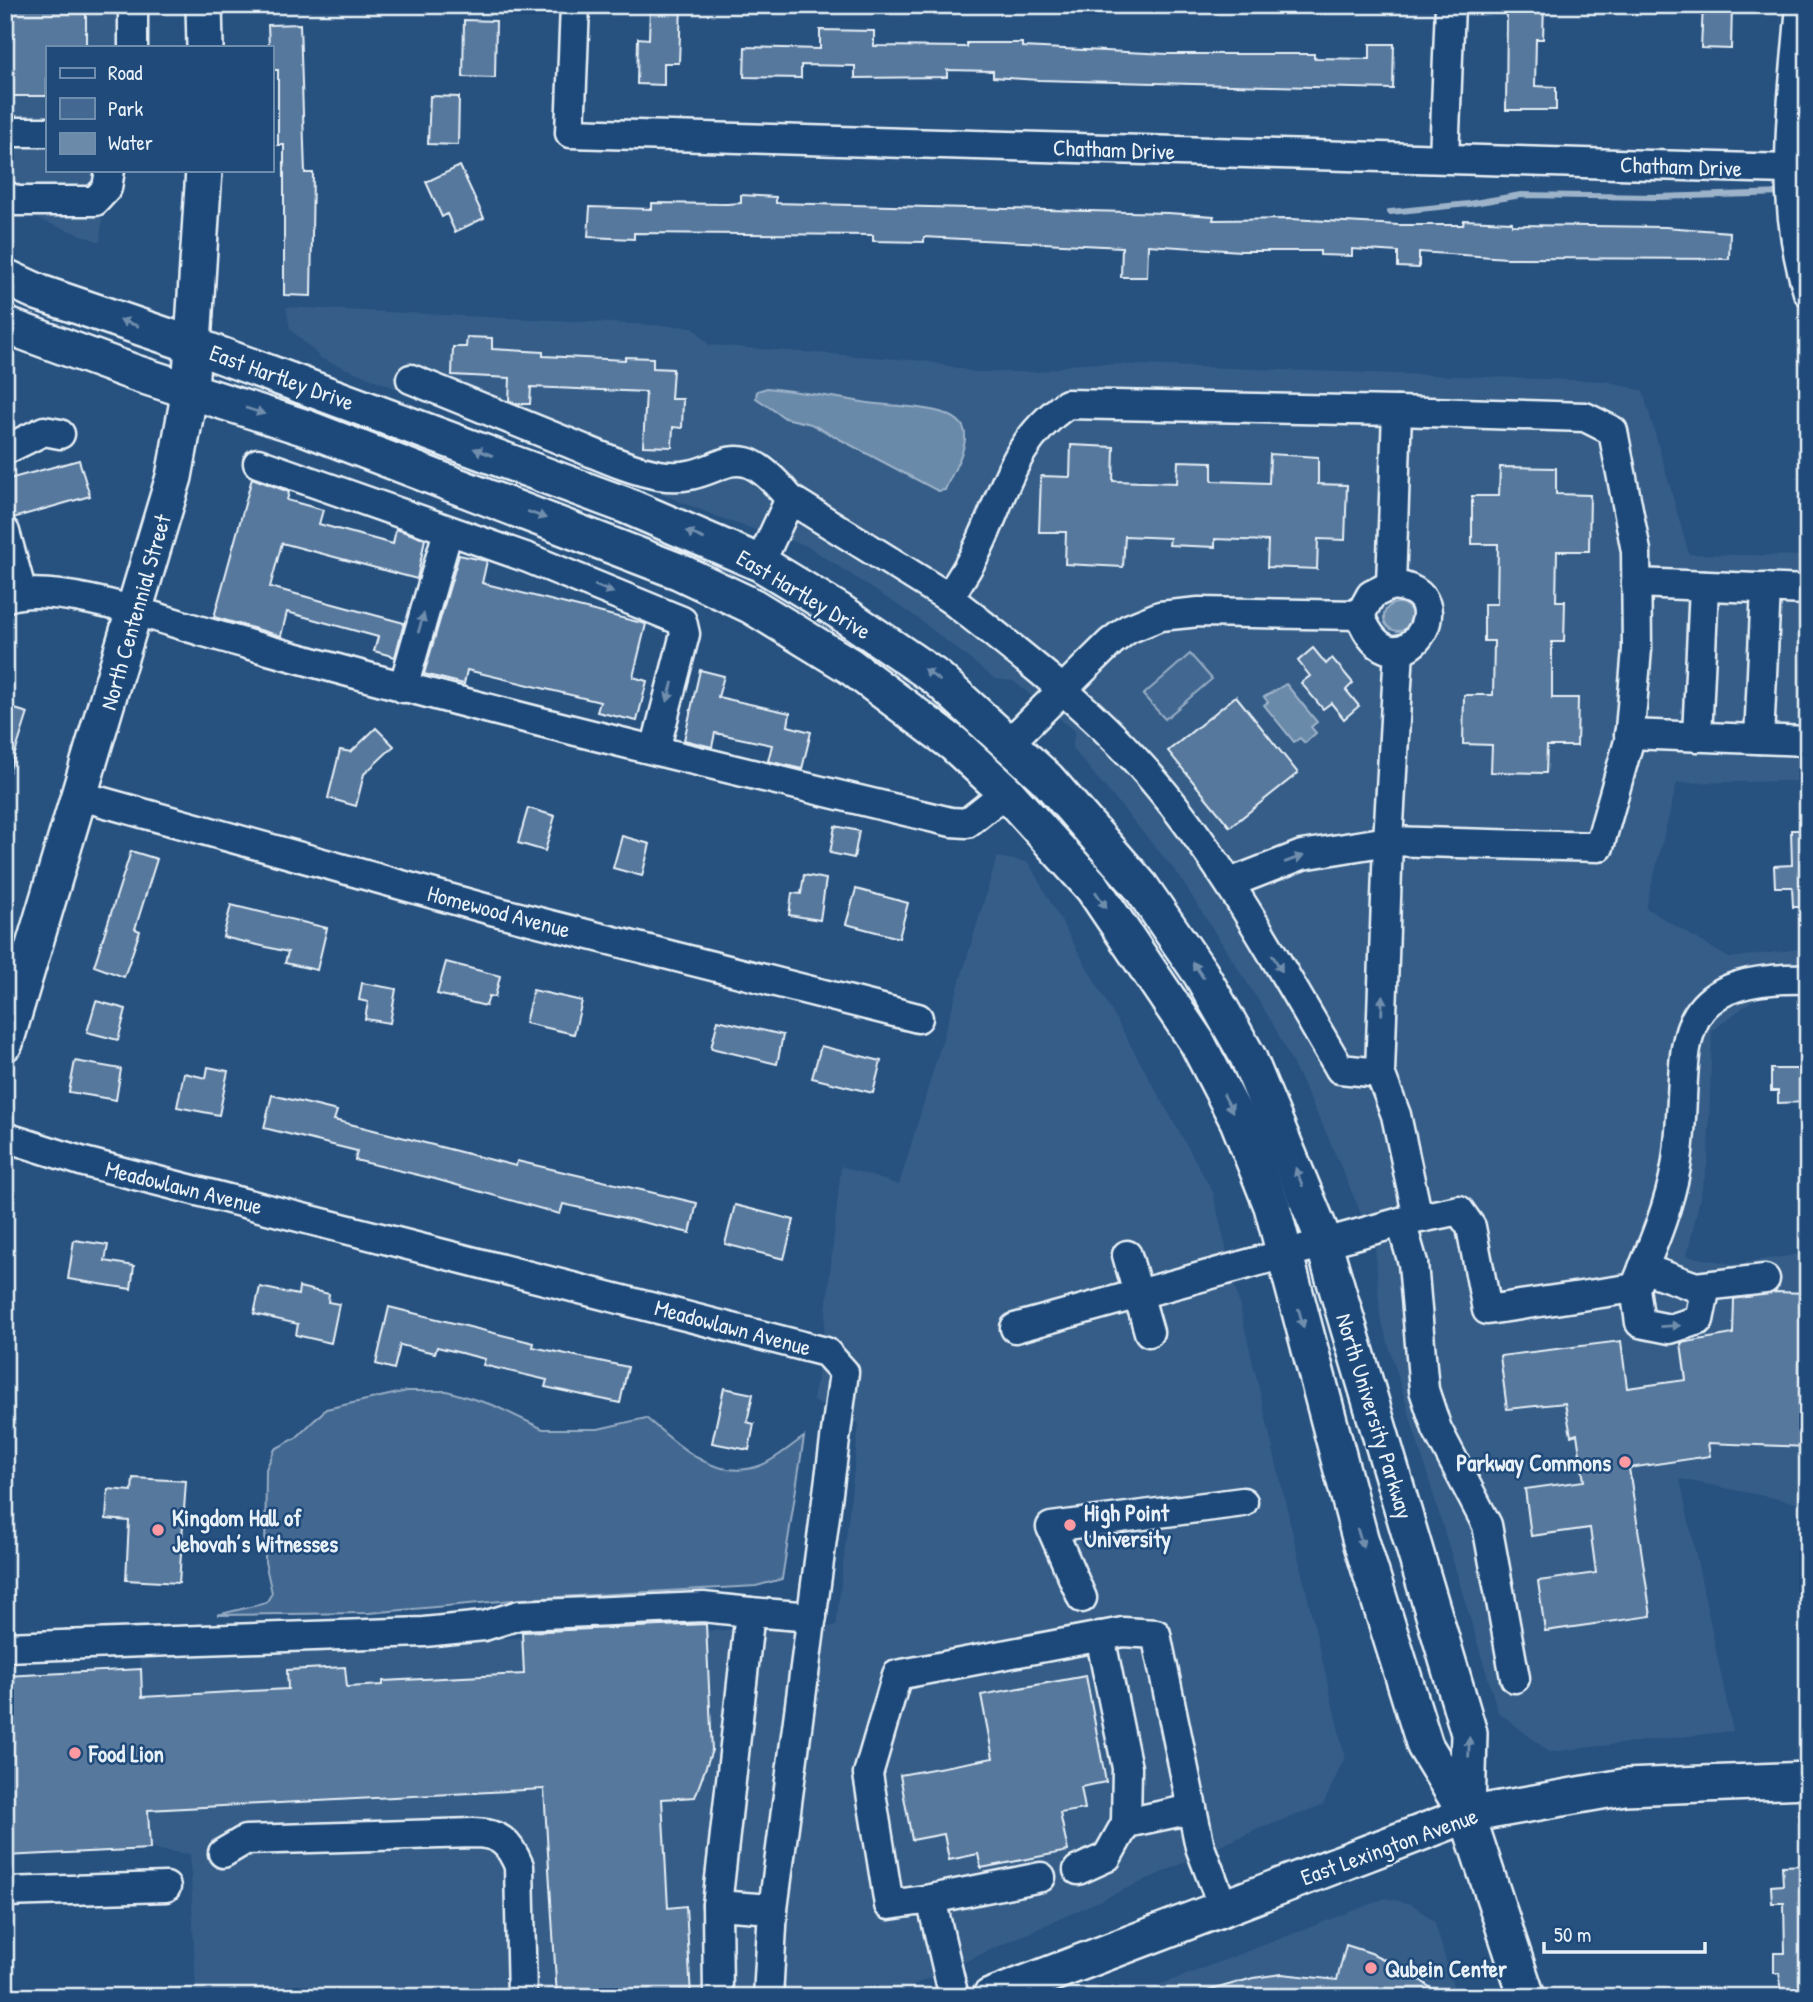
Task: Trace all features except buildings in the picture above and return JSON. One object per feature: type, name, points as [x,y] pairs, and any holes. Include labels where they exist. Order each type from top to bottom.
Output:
[{"type":"main road","points":[[204,5],[205,46]]},
{"type":"main road","name":"North Centennial Street","points":[[5,1043],[136,612],[174,477],[190,390],[204,172]]},
{"type":"main road","points":[[5,277],[40,293],[193,345]]},
{"type":"main road","points":[[5,325],[135,373],[190,390]]},
{"type":"main road","name":"East Hartley Drive","points":[[193,345],[625,505],[760,563],[839,611],[937,678],[1010,742],[1047,779],[1127,872],[1201,974],[1233,1029]]},
{"type":"main road","name":"East Hartley Drive","points":[[190,390],[309,429],[678,570],[733,597],[850,666],[954,744],[1006,792],[1093,888],[1197,1042]]},
{"type":"main road","points":[[733,597],[822,624],[981,744],[992,747],[1010,742]]},
{"type":"main road","points":[[1006,792],[1015,786],[1028,788],[1084,850],[1127,872]]},
{"type":"main road","name":"North University Parkway","points":[[1233,1029],[1290,1152],[1322,1241],[1469,1733],[1467,1815]]},
{"type":"main road","name":"North University Parkway","points":[[1197,1042],[1238,1121],[1272,1206],[1360,1538],[1425,1746],[1467,1815],[1527,1997]]},
{"type":"main road","name":"East Lexington Avenue","points":[[990,1997],[1467,1815],[1624,1787],[1808,1780]]},
{"type":"street","points":[[133,5],[133,46]]},
{"type":"street","name":"Chatham Drive","points":[[575,5],[570,133],[1787,169]]},
{"type":"street","points":[[1444,158],[1450,5]]},
{"type":"street","points":[[1801,5],[1787,169],[1796,253],[1808,292]]},
{"type":"street","points":[[5,132],[46,132]]},
{"type":"street","points":[[5,195],[16,201],[95,201],[107,188],[110,172]]},
{"type":"street","points":[[411,379],[622,464],[661,475],[686,474],[725,460],[743,459],[772,477],[790,499],[949,598],[1064,689],[1158,786],[1230,883],[1340,1069],[1380,1073]]},
{"type":"street","points":[[949,598],[977,551],[1024,444],[1042,421],[1067,404],[1585,417],[1612,431],[1636,551],[1637,649],[1629,734],[1599,847],[1388,841],[1303,855],[1230,883]]},
{"type":"street","points":[[1391,585],[1396,411]]},
{"type":"street","points":[[5,450],[44,431],[60,435]]},
{"type":"street","points":[[258,463],[528,558],[682,621],[685,634],[655,750]]},
{"type":"street","points":[[760,563],[790,499]]},
{"type":"street","points":[[402,688],[448,531]]},
{"type":"street","points":[[5,532],[14,595],[64,596],[136,612],[402,688],[951,822],[967,823],[1006,792]]},
{"type":"street","points":[[1636,583],[1808,590]]},
{"type":"street","points":[[1391,585],[1403,586],[1419,596],[1428,615],[1424,633],[1415,643],[1399,650],[1377,645],[1369,637],[1360,615],[1371,595],[1391,585]]},
{"type":"street","points":[[1697,737],[1704,586]]},
{"type":"street","points":[[1759,739],[1766,588]]},
{"type":"street","points":[[1010,742],[1032,724],[1111,642],[1128,629],[1160,615],[1199,612],[1360,615]]},
{"type":"street","points":[[1399,650],[1388,841],[1380,1073],[1396,1115],[1410,1220],[1424,1390],[1437,1429],[1487,1525],[1515,1678]]},
{"type":"street","points":[[1629,734],[1808,741]]},
{"type":"street","name":"Homewood Avenue","points":[[81,796],[495,911],[918,1018]]},
{"type":"street","points":[[1696,1287],[1704,1296],[1699,1320],[1670,1329],[1640,1323],[1639,1278],[1658,1230],[1676,1167],[1684,1046],[1694,1016],[1715,995],[1751,983],[1808,979]]},
{"type":"street","name":"Meadowlawn Avenue","points":[[5,1137],[84,1162],[826,1352],[844,1372],[773,1909],[768,1997]]},
{"type":"street","points":[[1014,1328],[1322,1241],[1459,1210],[1471,1227],[1487,1310],[1639,1278],[1696,1287],[1765,1279]]},
{"type":"street","points":[[1126,1255],[1150,1332]]},
{"type":"street","points":[[1082,1598],[1051,1527],[1243,1502]]},
{"type":"street","points":[[5,1647],[424,1632],[484,1626],[519,1615],[703,1607],[812,1617]]},
{"type":"street","points":[[718,1997],[717,1905],[750,1612]]},
{"type":"street","points":[[1041,1877],[889,1905],[868,1774],[897,1675],[1123,1632],[1156,1634],[1200,1847],[1223,1907]]},
{"type":"street","points":[[1078,1870],[1107,1857],[1126,1824],[1127,1768],[1100,1636]]},
{"type":"street","points":[[1126,1824],[1192,1809]]},
{"type":"street","points":[[223,1853],[245,1840],[472,1833],[492,1834],[503,1839],[511,1847],[519,1866],[522,1997]]},
{"type":"street","points":[[5,1892],[166,1887]]},
{"type":"street","points":[[931,1899],[954,1997]]},
{"type":"street","points":[[717,1905],[773,1909]]},
{"type":"shaded area","points":[[5,5],[122,5],[118,46],[46,46],[46,172],[107,172],[100,242],[5,207]]},
{"type":"shaded area","points":[[286,307],[693,327],[709,345],[926,361],[975,372],[1038,372],[1080,363],[1606,381],[1643,391],[1689,554],[1808,556],[1808,781],[1677,783],[1646,908],[1729,958],[1808,948],[1808,996],[1758,996],[1712,1031],[1708,1162],[1687,1256],[1734,1264],[1808,1253],[1808,1505],[1680,1479],[1733,1731],[1549,1752],[1498,1712],[1380,1316],[1375,1246],[1324,1128],[1272,1022],[1177,873],[1072,748],[1075,731],[1013,681],[995,679],[916,617],[807,546],[731,522],[322,359],[290,329]]},
{"type":"shaded area","name":"High Point University","points":[[997,857],[1028,862],[1213,1192],[1345,1757],[1323,1805],[1256,1830],[887,1997],[196,1997],[190,1854],[150,1849],[139,1651],[836,1626],[859,1424],[813,1401],[824,1331],[841,1166],[899,1185]]},
{"type":"shaded area","points":[[1386,1898],[1412,1904],[1435,1922],[1456,1997],[1128,1997]]},
{"type":"green space","points":[[1190,654],[1212,679],[1165,719],[1143,695]]},
{"type":"green space","points":[[407,1391],[447,1391],[493,1405],[543,1429],[598,1429],[646,1418],[697,1458],[726,1469],[742,1470],[765,1464],[804,1437],[782,1579],[756,1586],[524,1599],[369,1613],[217,1615],[266,1603],[272,1593],[265,1562],[266,1469],[275,1449],[296,1438],[326,1409]]},
{"type":"water","points":[[767,388],[921,408],[948,415],[964,429],[962,452],[945,490],[938,491],[811,424],[785,418],[756,398],[757,391]]},
{"type":"water","points":[[1398,603],[1408,607],[1412,617],[1408,627],[1398,631],[1388,627],[1384,617],[1388,607]]},
{"type":"water","points":[[1286,684],[1317,722],[1311,727],[1316,733],[1305,743],[1300,738],[1294,742],[1264,705],[1268,702],[1264,697]]},
{"type":"waterway","points":[[1390,212],[1468,204],[1521,195],[1657,197],[1785,193]]},
{"type":"place","name":"Parkway Commons","points":[[1625,1462]]},
{"type":"place","name":"High Point University","points":[[1070,1525]]},
{"type":"place","name":"Kingdom Hall of Jehovah’s Witnesses","points":[[158,1530]]},
{"type":"place","name":"Food Lion","points":[[75,1753]]},
{"type":"place","name":"Qubein Center","points":[[1371,1968]]}]
